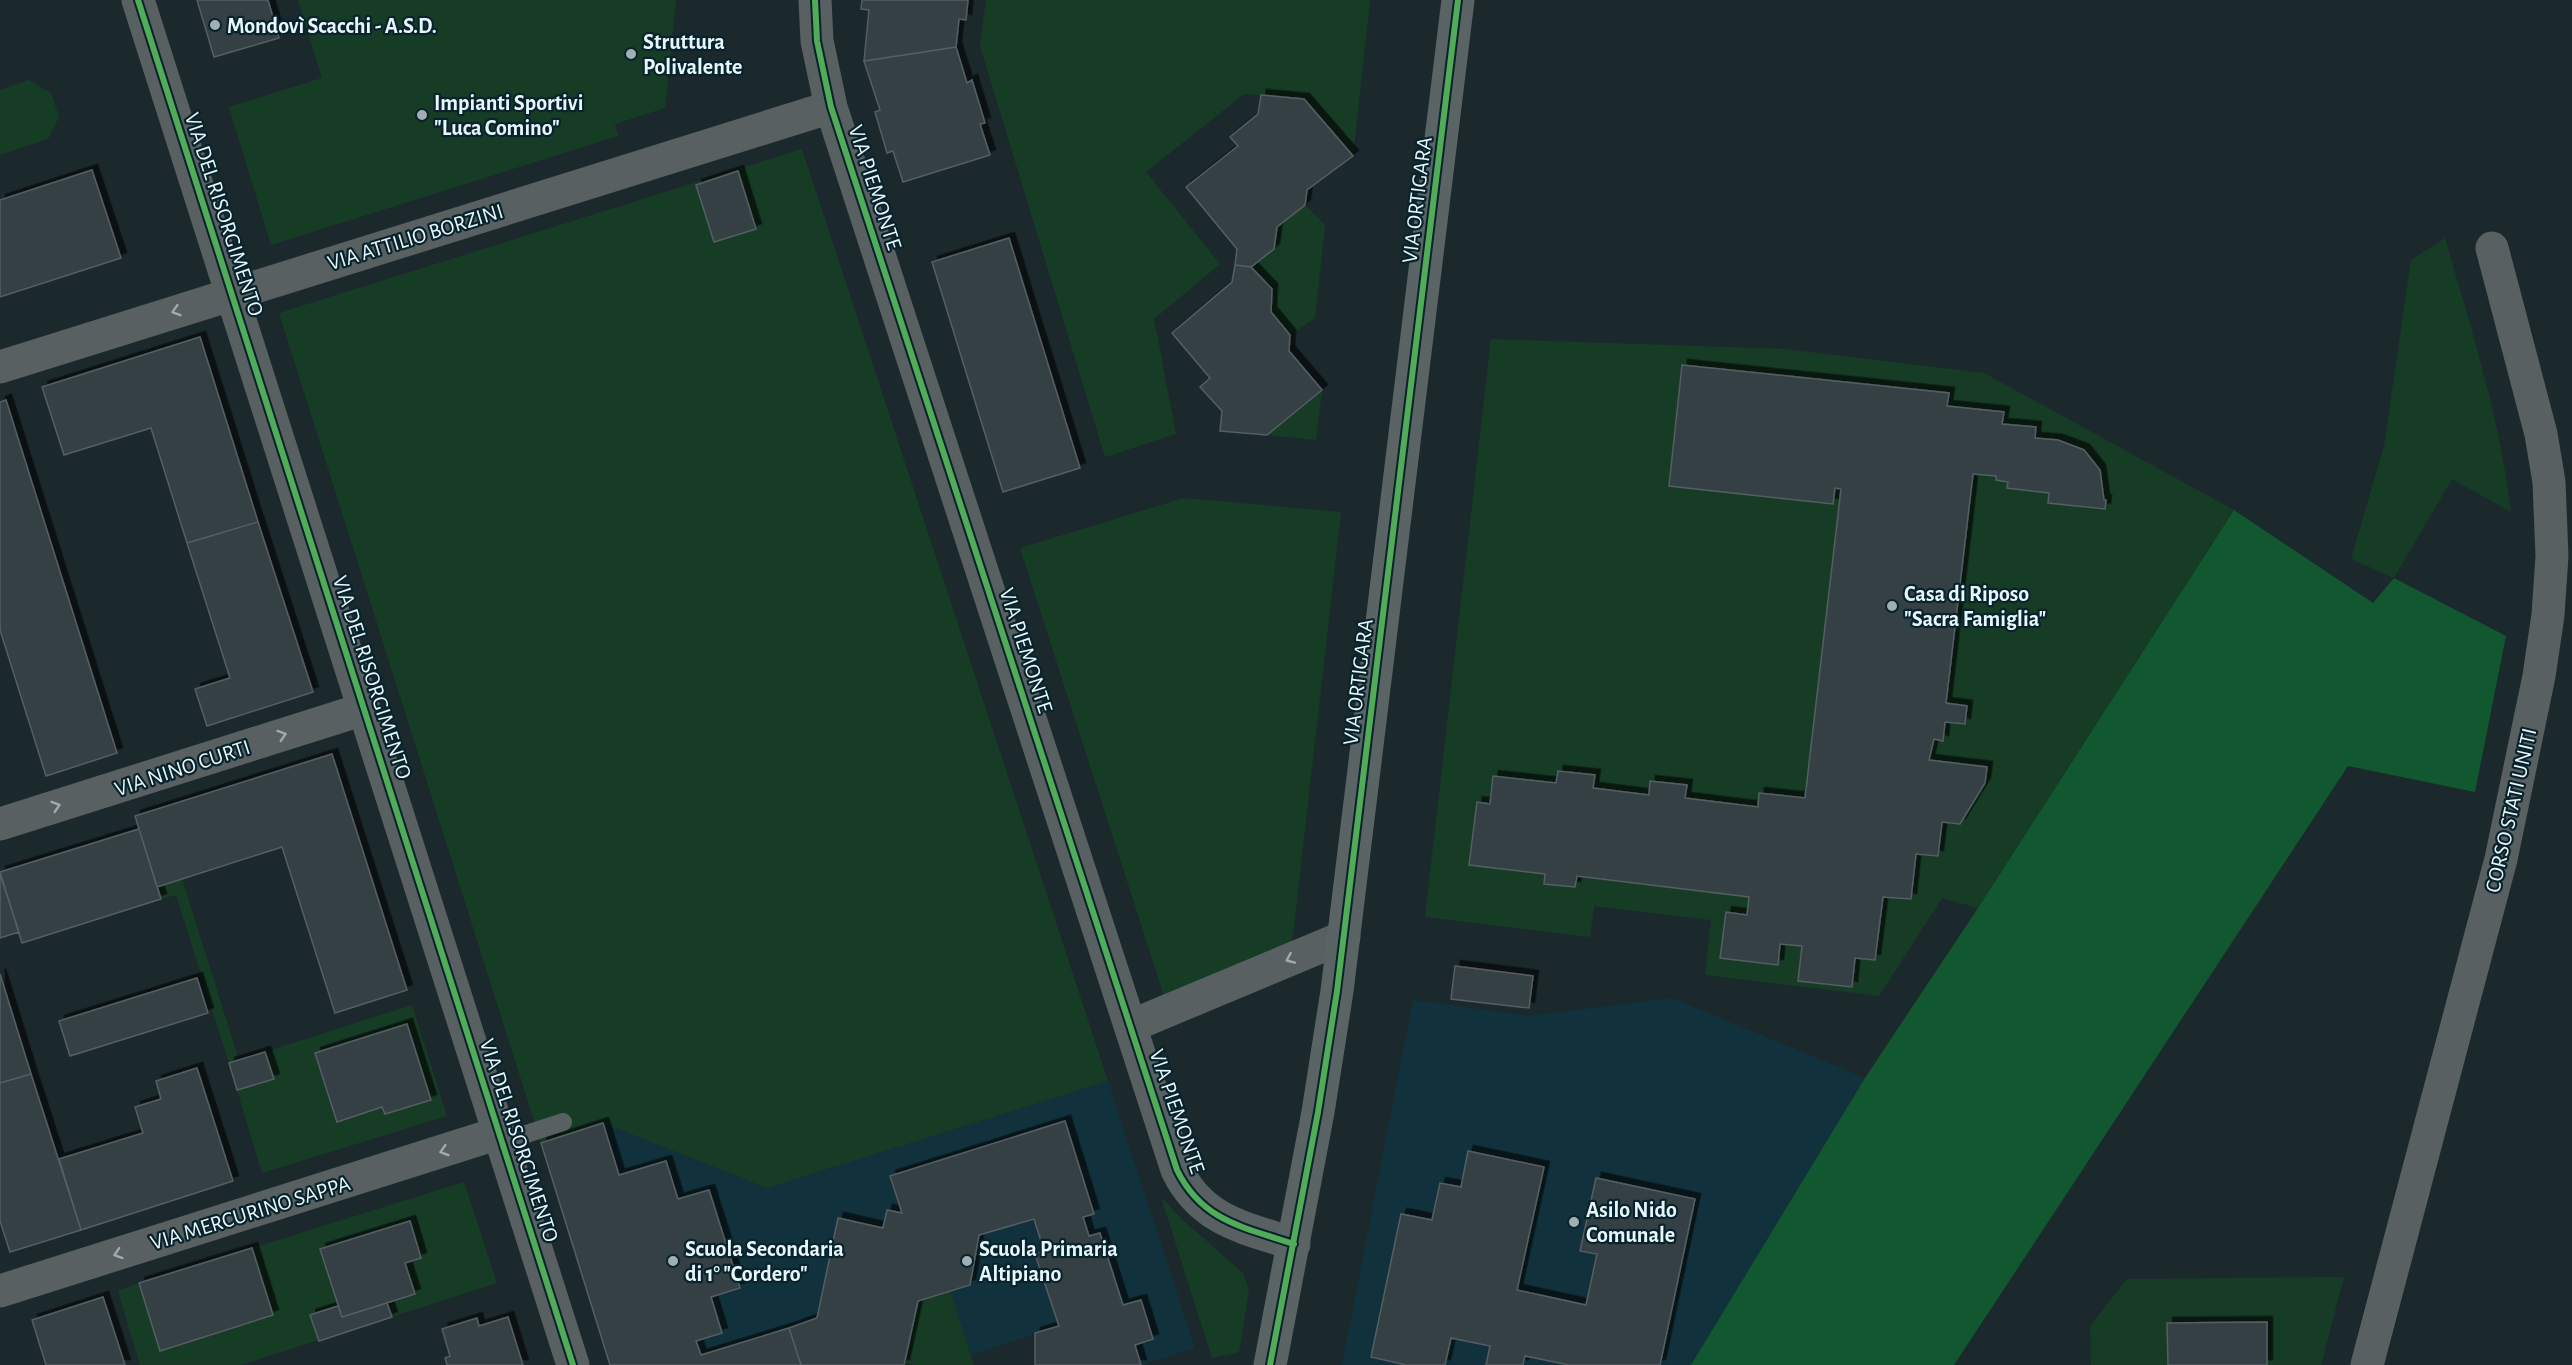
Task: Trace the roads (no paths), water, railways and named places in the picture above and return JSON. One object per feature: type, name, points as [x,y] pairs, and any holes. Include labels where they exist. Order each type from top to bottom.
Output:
[{"type":"street","name":"VIA DEL RISORGIMENTO","points":[[138,0],[573,1365]]},
{"type":"street","name":"VIA PIEMONTE","points":[[815,0],[817,41],[831,107],[1177,1170],[1186,1189],[1202,1206],[1222,1220],[1294,1244]]},
{"type":"street","name":"VIA ORTIGARA","points":[[1267,1364],[1294,1244],[1329,1046],[1458,0]]},
{"type":"street","name":"VIA ATTILIO BORZINI","points":[[0,367],[831,107]]},
{"type":"street","name":"CORSO STATI UNITI","points":[[2367,1365],[2504,848],[2539,676],[2548,615],[2552,556],[2549,482],[2541,434],[2492,248]]},
{"type":"street","name":"VIA NINO CURTI","points":[[0,824],[364,709]]},
{"type":"street","points":[[1131,1026],[1344,937]]},
{"type":"street","name":"VIA MERCURINO SAPPA","points":[[0,1291],[501,1138]]},
{"type":"lane","points":[[501,1138],[563,1122]]},
{"type":"place","name":"Mondovì Scacchi - A.S.D.","points":[[215,25]]},
{"type":"place","name":"Struttura Polivalente","points":[[631,54]]},
{"type":"place","name":"Impianti Sportivi \"Luca Comino\"","points":[[422,115]]},
{"type":"place","name":"Casa di Riposo \"Sacra Famiglia\"","points":[[1892,606]]},
{"type":"place","name":"Asilo Nido Comunale","points":[[1574,1222]]},
{"type":"place","name":"Scuola Secondaria di 1° \"Cordero\"","points":[[673,1261]]},
{"type":"place","name":"Scuola Primaria Altipiano","points":[[967,1261]]}]
